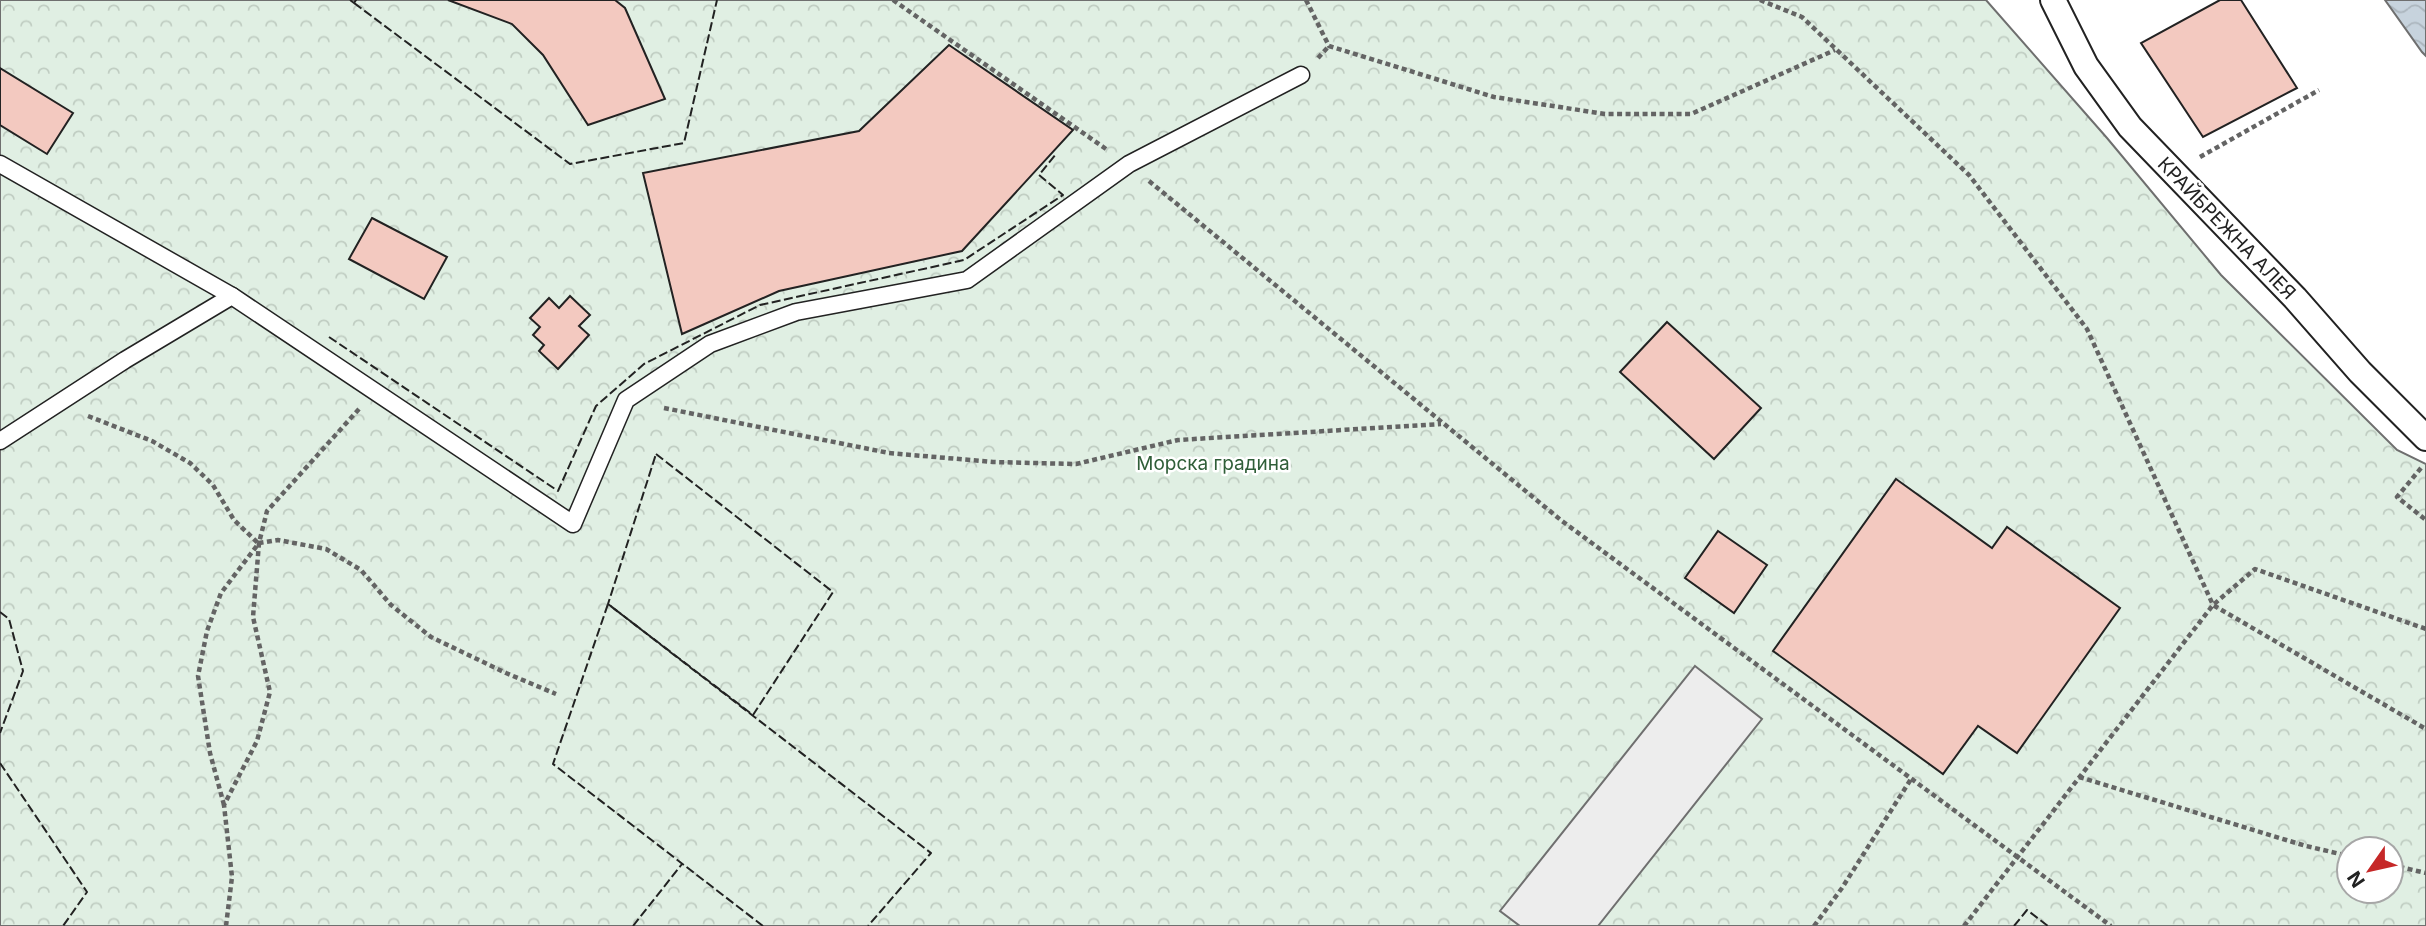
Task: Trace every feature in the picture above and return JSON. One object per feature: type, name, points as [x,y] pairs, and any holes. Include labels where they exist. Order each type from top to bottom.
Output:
[{"type":"street","name":"КРАЙБРЕЖНА АЛЕЯ","points":[[2053,0],[2086,66],[2130,127],[2295,298],[2360,372],[2426,438]]},
{"type":"lane","points":[[0,164],[232,296],[573,524],[626,400],[710,344],[796,312],[967,280],[1129,164],[1301,75]]},
{"type":"lane","points":[[0,441],[125,360],[232,296]]},
{"type":"path","points":[[1306,0],[1329,46],[1494,97],[1605,114],[1691,114],[1835,50]]},
{"type":"path","points":[[1760,0],[1802,17],[1969,175],[2087,329],[2213,605],[2426,729]]},
{"type":"path","points":[[2172,173],[2319,90]]},
{"type":"path","points":[[1391,383],[1562,522],[2111,926]]},
{"type":"path","points":[[224,805],[257,741],[270,692],[253,617],[259,543],[267,511],[375,392]]},
{"type":"path","points":[[626,400],[888,453],[993,462],[1076,464],[1178,440],[1442,424]]},
{"type":"path","points":[[63,401],[80,412],[152,441],[190,463],[213,485],[234,520],[259,543]]},
{"type":"path","points":[[2426,461],[2398,497],[2426,520]]},
{"type":"path","points":[[226,926],[232,877],[224,805],[210,753],[198,676],[207,631],[221,593],[259,543],[278,540],[326,550],[361,570],[391,605],[432,637],[556,694]]},
{"type":"path","points":[[1964,926],[2213,605],[2255,569],[2426,629]]},
{"type":"path","points":[[2079,777],[2335,853]]},
{"type":"path","points":[[1814,926],[1842,888],[1911,779]]},
{"type":"path","points":[[2405,868],[2426,873]]},
{"type":"green space","name":"Морска градина","points":[[0,0],[1986,0],[2107,138],[2221,275],[2397,450],[2426,464],[2426,926],[0,926]]},
{"type":"shaded area","points":[[1695,666],[1762,719],[1598,926],[1520,926],[1500,911]]},
{"type":"water","points":[[2385,0],[2426,0],[2426,56],[2422,52]]},
{"type":"building","points":[[448,0],[615,0],[625,8],[665,99],[588,125],[543,55],[512,24]]},
{"type":"building","points":[[2220,0],[2241,0],[2297,88],[2203,137],[2141,43]]},
{"type":"building","points":[[949,45],[1073,130],[962,251],[779,291],[682,334],[643,173],[859,131]]},
{"type":"building","points":[[0,68],[73,113],[47,154],[0,125]]},
{"type":"building","points":[[372,218],[447,257],[424,299],[349,259]]},
{"type":"building","points":[[570,296],[590,315],[579,326],[589,335],[558,369],[539,351],[544,345],[533,335],[540,327],[530,318],[549,298],[559,308]]},
{"type":"building","points":[[1667,322],[1761,408],[1714,459],[1620,372]]},
{"type":"building","points":[[1896,479],[1992,548],[2007,527],[2120,608],[2017,753],[1978,726],[1943,774],[1773,651]]},
{"type":"building","points":[[1718,531],[1767,565],[1734,613],[1685,578]]},
{"type":"fence","points":[[350,0],[354,3],[356,0],[354,3],[570,164],[684,143],[717,0]]},
{"type":"fence","points":[[329,337],[558,491],[596,406],[644,364],[760,305],[964,260],[1063,195],[1039,175],[1056,154]]},
{"type":"fence","points":[[656,454],[833,592],[753,715],[608,604],[656,454]]},
{"type":"fence","points":[[763,926],[553,764],[608,604],[931,853],[868,926]]},
{"type":"fence","points":[[0,612],[9,619],[23,671],[0,733]]},
{"type":"fence","points":[[0,763],[87,892],[63,926]]},
{"type":"fence","points":[[633,926],[682,864]]},
{"type":"fence","points":[[2014,926],[2027,910],[2048,926]]}]
